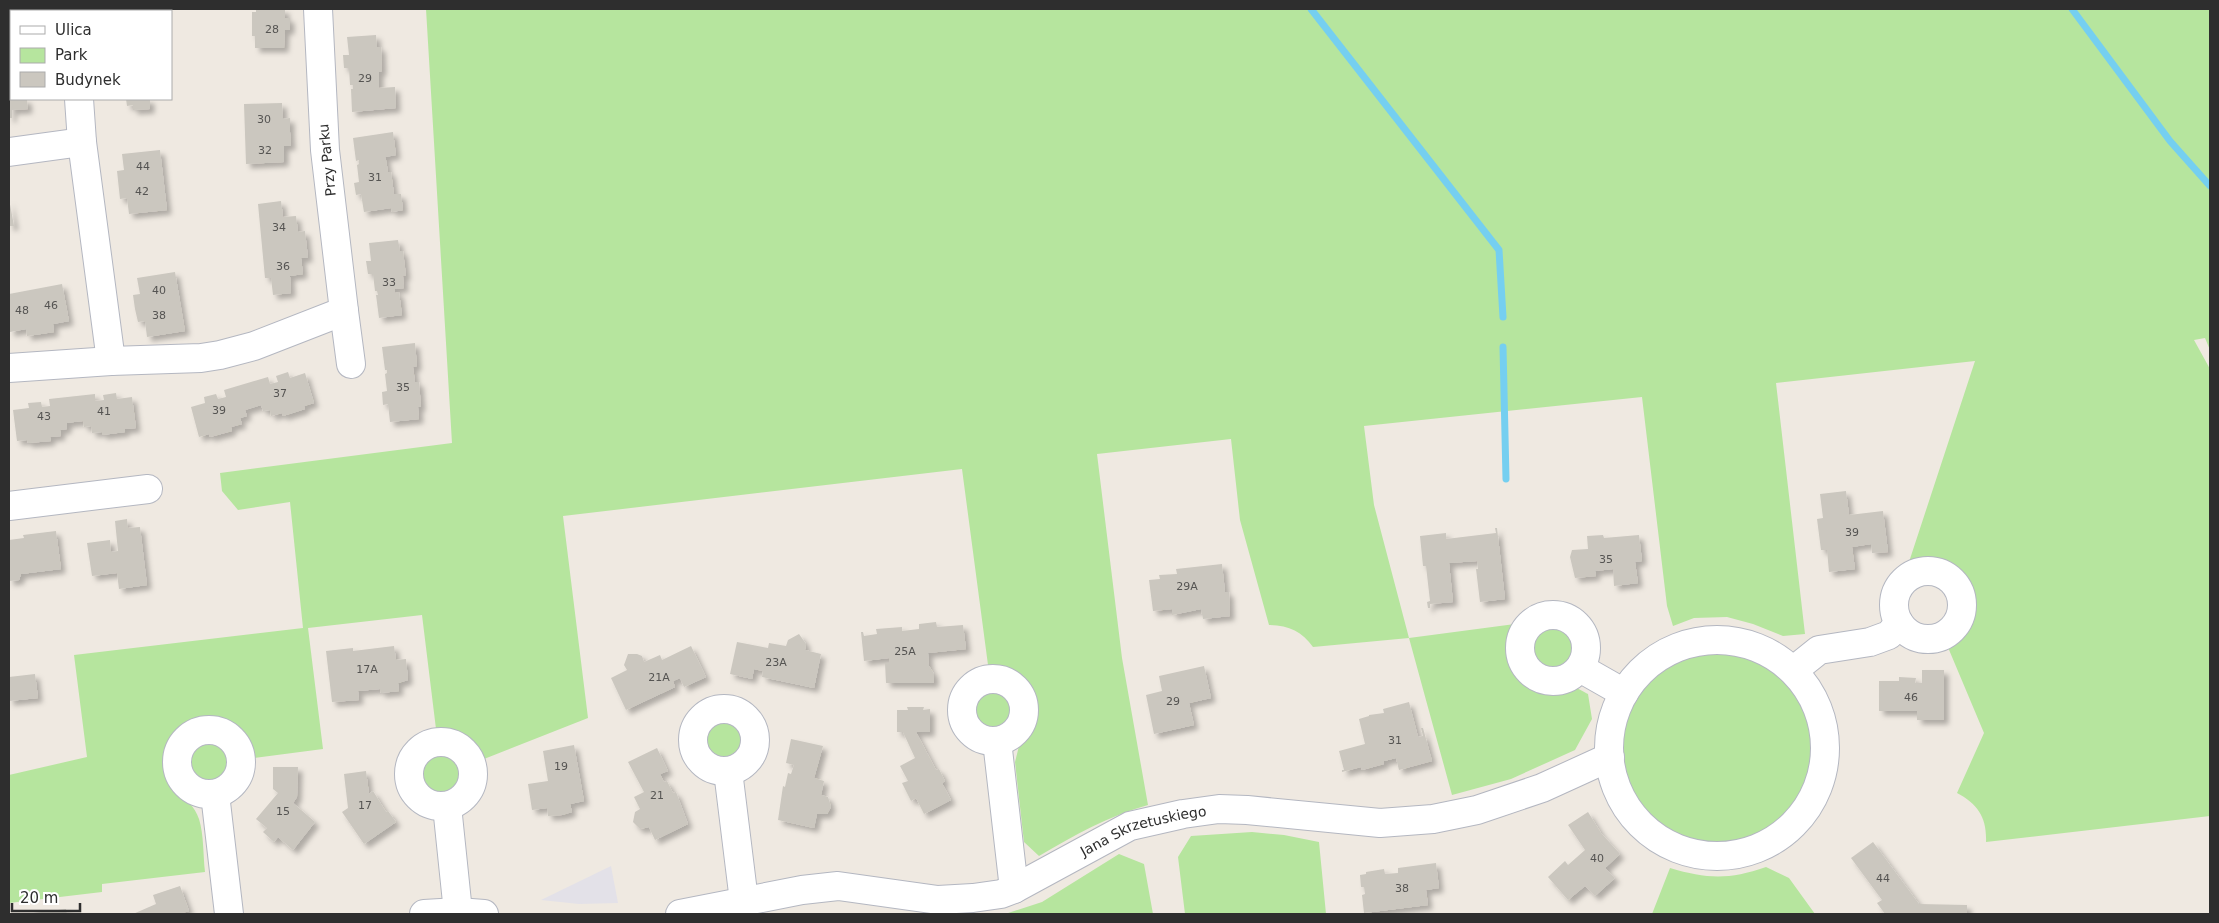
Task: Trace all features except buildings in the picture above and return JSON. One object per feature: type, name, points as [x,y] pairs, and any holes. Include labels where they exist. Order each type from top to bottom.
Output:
[{"type":"street","name":"Przy Parku","points":[[318,9],[325,150],[351,364]]},
{"type":"street","points":[[79,100],[82,142],[111,361]]},
{"type":"street","points":[[9,152],[82,142]]},
{"type":"street","points":[[9,368],[111,361],[201,358],[220,355],[254,346],[344,311]]},
{"type":"street","points":[[9,506],[148,490]]},
{"type":"street","points":[[1794,670],[1819,650],[1870,642],[1889,635],[1898,623]]},
{"type":"street","points":[[1704,640],[1742,642],[1768,650],[1794,670],[1816,704],[1822,722],[1824,744],[1819,788],[1806,811],[1794,826],[1780,837],[1760,847],[1733,855],[1711,856],[1697,854],[1662,841],[1640,824],[1625,806],[1610,772],[1609,733],[1617,705],[1624,693],[1633,679],[1652,662],[1666,652],[1682,645],[1704,640]]},
{"type":"street","points":[[1580,668],[1624,693]]},
{"type":"street","points":[[997,741],[1014,889]]},
{"type":"street","name":"Jana Skrzetuskiego","points":[[680,914],[802,890],[838,886],[938,900],[1001,894],[1014,889],[1130,826],[1183,814],[1219,810],[1248,810],[1380,823],[1433,818],[1477,810],[1542,788],[1610,757]]},
{"type":"street","points":[[728,771],[744,901]]},
{"type":"street","points":[[215,794],[230,914]]},
{"type":"street","points":[[447,806],[458,912]]},
{"type":"street","points":[[424,914],[458,912],[484,914]]},
{"type":"shaded area","points":[[611,866],[618,903],[579,904],[541,900]]},
{"type":"green space","points":[[426,9],[2210,9],[2210,350],[2205,338],[2194,340],[2210,369],[2210,816],[1986,842],[1985,826],[1980,813],[1971,802],[1957,793],[1984,733],[1947,645],[1966,626],[1972,612],[1972,603],[1967,586],[1962,578],[1947,566],[1930,560],[1908,565],[1975,361],[1776,383],[1805,634],[1783,636],[1753,624],[1727,617],[1694,618],[1673,626],[1667,606],[1642,397],[1364,426],[1374,505],[1409,638],[1313,647],[1300,633],[1294,630],[1283,626],[1269,625],[1240,520],[1231,439],[1097,454],[1122,658],[1148,805],[1105,820],[1039,856],[1024,842],[1015,762],[1020,742],[1029,732],[1034,721],[1037,709],[1035,697],[1026,680],[1013,670],[1003,666],[988,665],[962,469],[563,516],[588,718],[484,759],[476,746],[465,737],[436,729],[422,615],[308,628],[323,749],[254,758],[248,742],[238,729],[228,723],[206,719],[184,726],[169,743],[165,754],[167,777],[171,785],[195,810],[199,819],[203,838],[205,872],[102,884],[102,892],[9,903],[9,775],[87,757],[74,655],[303,628],[290,502],[238,510],[222,491],[220,473],[452,443]]},
{"type":"green space","points":[[1515,624],[1510,642],[1510,651],[1515,668],[1526,681],[1542,689],[1554,691],[1574,688],[1588,694],[1592,719],[1575,750],[1511,779],[1452,795],[1409,638]]},
{"type":"green space","points":[[1558,624],[1570,630],[1575,637],[1575,655],[1570,662],[1563,667],[1550,668],[1542,665],[1535,658],[1532,642],[1535,634],[1542,627]]},
{"type":"green space","points":[[1727,650],[1736,651],[1763,661],[1786,678],[1798,693],[1807,710],[1813,728],[1813,766],[1807,784],[1798,801],[1786,816],[1771,828],[1754,837],[1736,843],[1707,844],[1698,843],[1671,833],[1655,822],[1642,809],[1631,793],[1621,766],[1620,737],[1621,728],[1631,701],[1642,685],[1655,672],[1671,661],[1698,651]]},
{"type":"green space","points":[[988,689],[996,689],[1007,695],[1013,710],[1007,725],[996,731],[988,731],[977,725],[971,714],[971,706],[977,695]]},
{"type":"green space","points":[[722,719],[730,719],[741,725],[747,740],[741,755],[730,761],[722,761],[711,755],[705,744],[705,736],[711,725]]},
{"type":"green space","points":[[205,741],[213,741],[224,747],[230,762],[224,777],[213,783],[205,783],[194,777],[188,766],[188,758],[194,747]]},
{"type":"green space","points":[[437,753],[445,753],[456,759],[462,774],[456,789],[445,795],[437,795],[426,789],[420,778],[420,770],[426,759]]},
{"type":"green space","points":[[1252,832],[1284,835],[1319,842],[1326,914],[1185,914],[1178,857],[1191,836]]},
{"type":"green space","points":[[1119,854],[1144,864],[1153,914],[1005,914],[1042,902]]},
{"type":"green space","points":[[1766,867],[1789,878],[1815,914],[1652,914],[1670,868],[1707,876],[1729,876]]},
{"type":"waterway","points":[[1311,9],[1499,250],[1503,317]]},
{"type":"waterway","points":[[2072,9],[2170,141],[2210,186]]},
{"type":"waterway","points":[[1503,347],[1506,479]]}]
